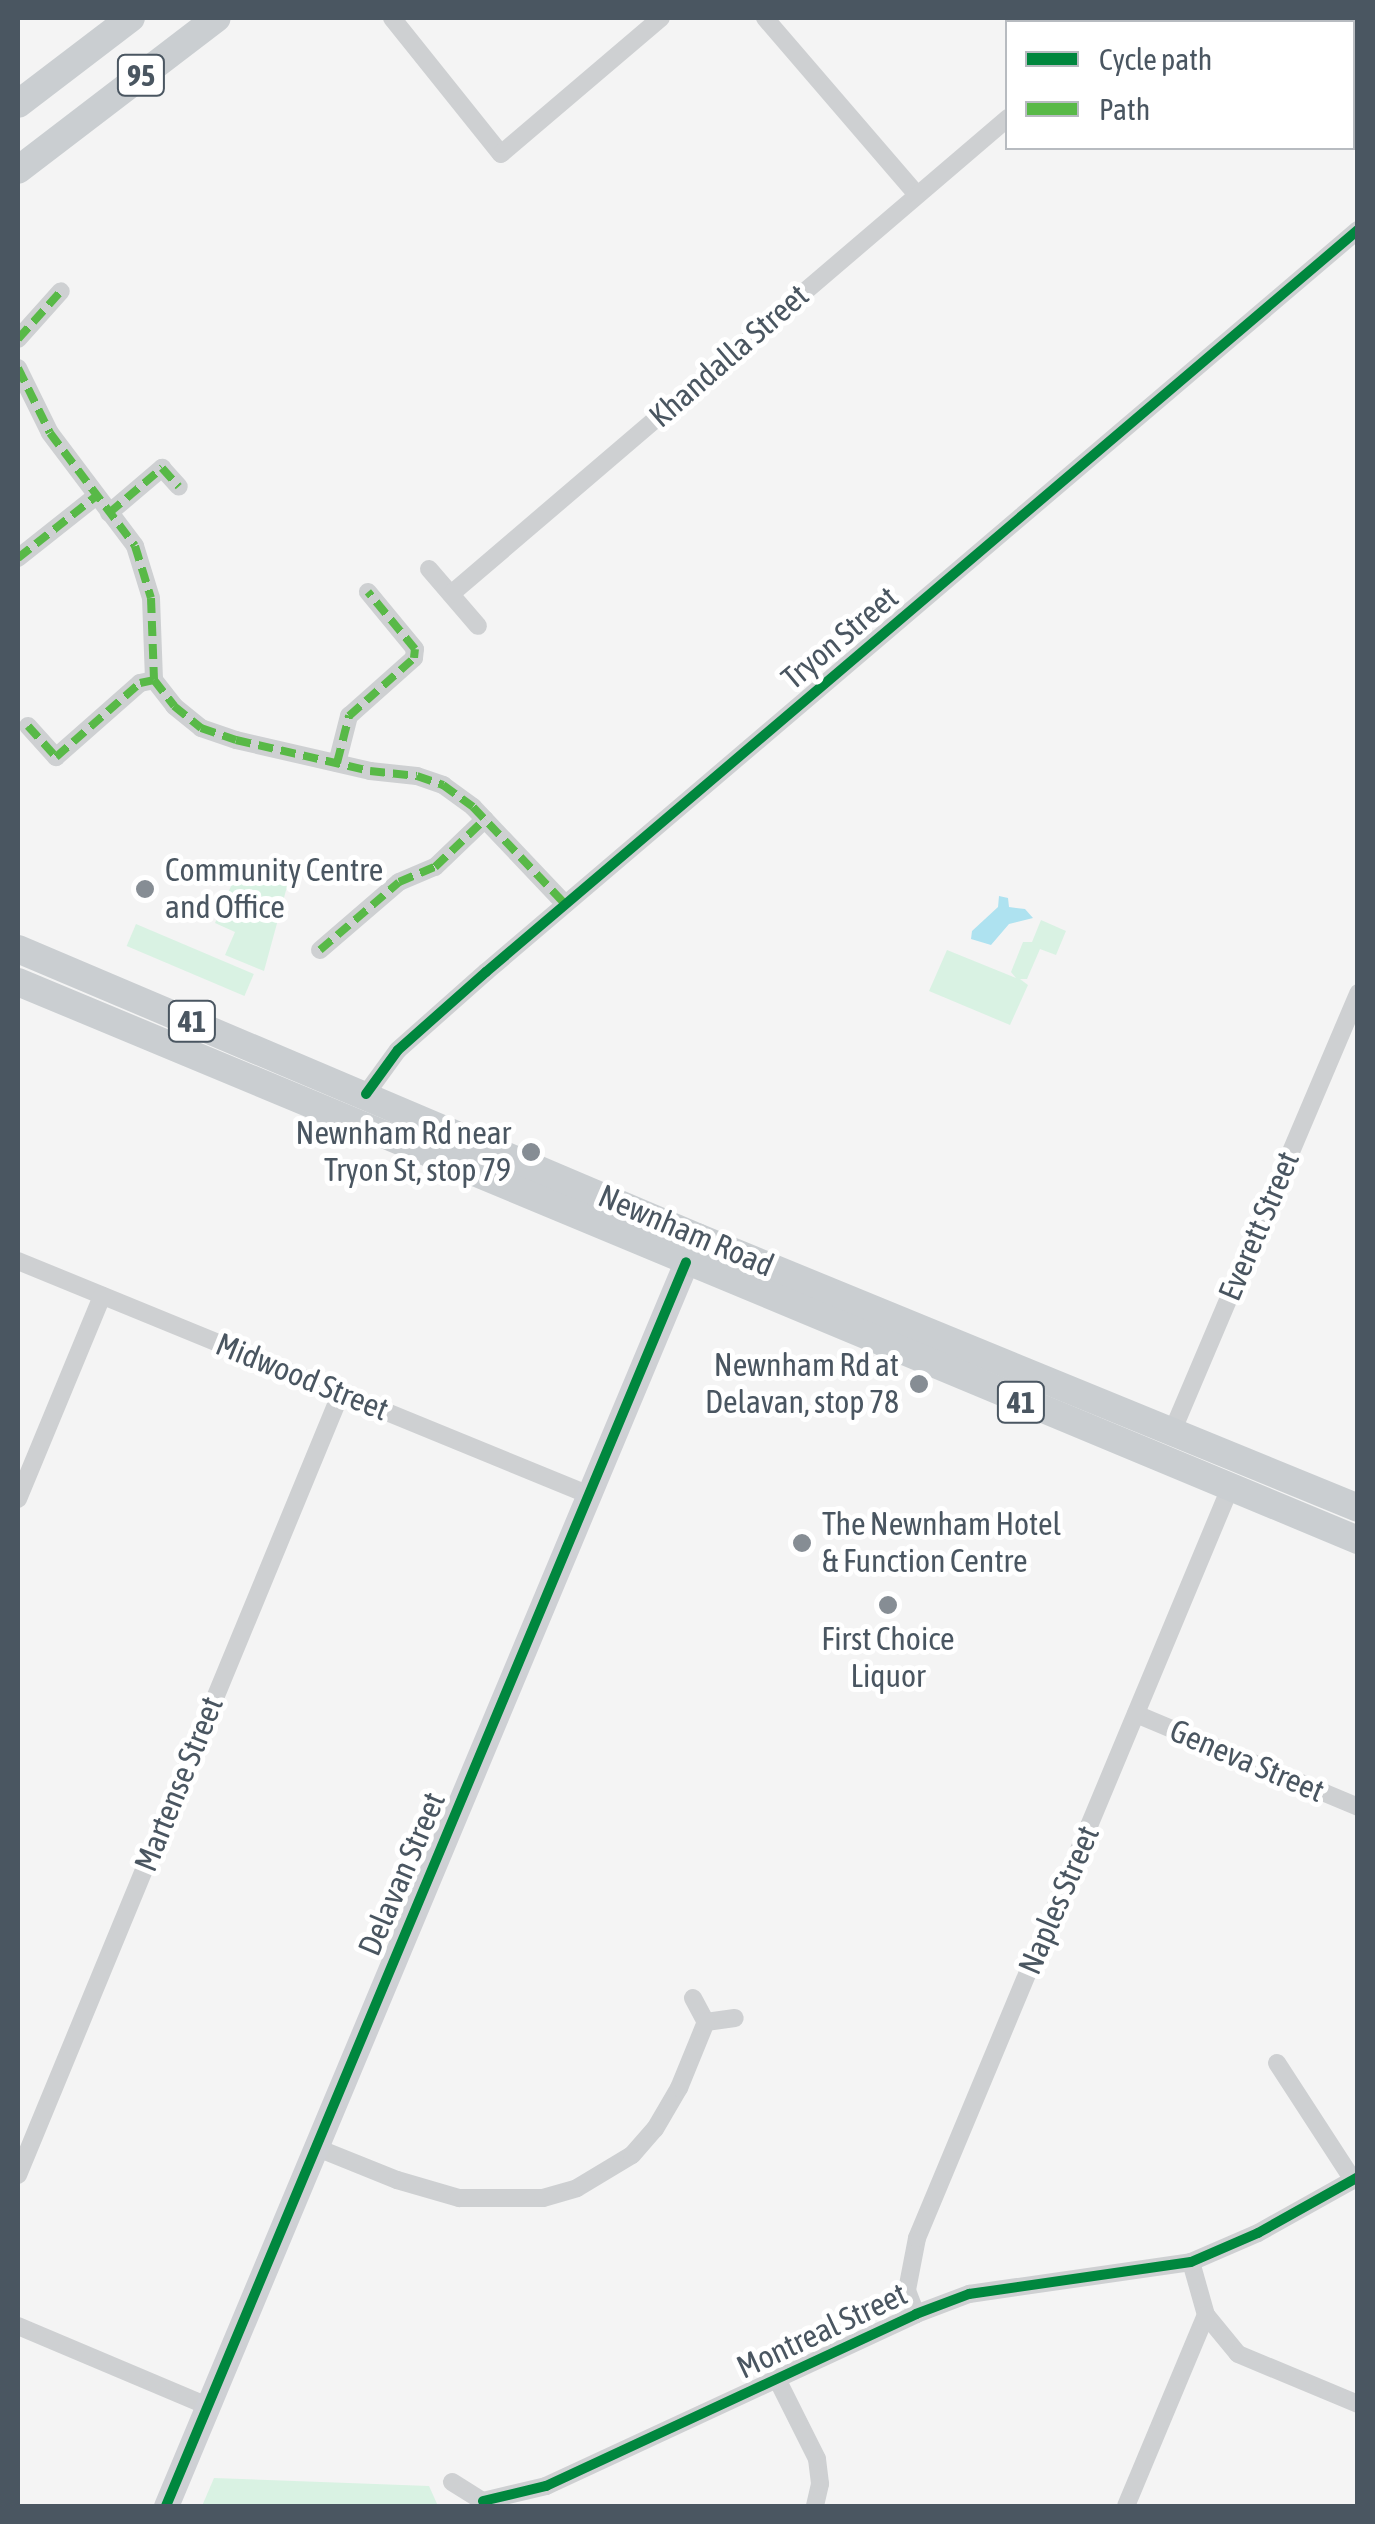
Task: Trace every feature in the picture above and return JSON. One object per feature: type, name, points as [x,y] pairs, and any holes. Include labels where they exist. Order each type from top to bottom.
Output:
[{"type":"main road","name":"95","points":[[18,104],[131,18]]},
{"type":"main road","name":"95","points":[[18,170],[217,18]]},
{"type":"main road","name":"Newnham Road","points":[[18,949],[366,1094],[692,1249],[1161,1458],[1358,1540]]},
{"type":"main road","name":"Newnham Road","points":[[18,982],[354,1122],[1172,1432],[1358,1508]]},
{"type":"main road","name":"Tryon Street","points":[[354,1122],[366,1094]]},
{"type":"main road","name":"Everett Street","points":[[1161,1458],[1172,1432]]},
{"type":"street","points":[[392,18],[502,154],[661,18]]},
{"type":"street","points":[[765,18],[917,195]]},
{"type":"street","name":"Khandalla Street","points":[[451,594],[1005,121]]},
{"type":"street","name":"Tryon Street","points":[[366,1094],[398,1050],[1358,230]]},
{"type":"street","points":[[18,339],[61,291]]},
{"type":"street","points":[[18,368],[50,434],[135,546],[151,598],[154,680],[201,728],[443,785],[485,819],[566,904]]},
{"type":"street","points":[[108,513],[162,468],[180,487]]},
{"type":"street","points":[[18,558],[95,497]]},
{"type":"street","points":[[429,569],[478,626]]},
{"type":"street","points":[[337,763],[349,716],[414,658],[414,649],[368,592]]},
{"type":"street","points":[[28,726],[56,757],[140,683],[154,680]]},
{"type":"street","points":[[320,950],[398,882],[435,867],[485,819]]},
{"type":"street","name":"Everett Street","points":[[1172,1432],[1358,993]]},
{"type":"street","name":"Delavan Street","points":[[166,2506],[692,1249]]},
{"type":"street","name":"Midwood Street","points":[[18,1261],[587,1494]]},
{"type":"street","points":[[18,1500],[102,1296]]},
{"type":"street","name":"Martense Street","points":[[18,2175],[341,1393]]},
{"type":"street","name":"Naples Street","points":[[916,2314],[907,2290],[918,2238],[1230,1488]]},
{"type":"street","name":"Geneva Street","points":[[1136,1714],[1358,1808]]},
{"type":"street","points":[[693,1998],[706,2022]]},
{"type":"street","points":[[706,2022],[735,2018]]},
{"type":"street","points":[[315,2147],[397,2180],[459,2198],[543,2198],[577,2188],[632,2155],[655,2129],[679,2088],[706,2022]]},
{"type":"street","points":[[1278,2062],[1355,2178]]},
{"type":"street","name":"Montreal Street","points":[[452,2482],[482,2504],[546,2486],[916,2314],[969,2294],[1190,2262],[1258,2233],[1355,2178]]},
{"type":"street","points":[[1190,2262],[1206,2315],[1238,2354],[1358,2404]]},
{"type":"street","points":[[1126,2506],[1206,2315]]},
{"type":"street","points":[[18,2326],[207,2406]]},
{"type":"street","points":[[777,2379],[816,2458],[820,2484],[815,2506]]},
{"type":"green space","points":[[241,863],[288,883],[264,971],[225,955],[235,932],[215,923]]},
{"type":"green space","points":[[1041,920],[1066,931],[1056,955],[1040,949],[1027,979],[1020,979],[1028,985],[1010,1025],[929,991],[947,950],[1016,978],[1011,972],[1023,942],[1032,942]]},
{"type":"green space","points":[[136,924],[254,974],[244,996],[127,946]]},
{"type":"green space","points":[[214,2478],[429,2486],[438,2506],[202,2506]]},
{"type":"water","points":[[999,896],[1008,898],[1009,907],[1025,909],[1033,918],[1009,924],[991,945],[971,939],[972,931],[998,907]]},
{"type":"marked path","points":[[18,339],[61,291]]},
{"type":"marked path","points":[[18,368],[50,433],[135,546],[151,598],[154,680],[174,706],[201,728],[236,740],[370,771],[417,776],[443,785],[473,807],[565,904]]},
{"type":"marked path","points":[[109,513],[162,468],[179,487]]},
{"type":"marked path","points":[[18,558],[95,497]]},
{"type":"marked path","points":[[337,763],[349,716],[414,658],[415,649],[368,592]]},
{"type":"marked path","points":[[28,726],[56,757],[140,683],[154,680]]},
{"type":"marked path","points":[[320,950],[399,882],[435,867],[485,819]]},
{"type":"cycle path","points":[[366,1094],[398,1050],[486,972],[1358,230]]},
{"type":"cycle path","points":[[166,2506],[686,1262]]},
{"type":"cycle path","points":[[483,2501],[546,2486],[916,2314],[969,2294],[1191,2262],[1258,2233],[1358,2177]]},
{"type":"place","name":"Community Centre and Office","points":[[145,889]]},
{"type":"place","name":"Newnham Rd near Tryon St, stop 79","points":[[531,1152]]},
{"type":"place","name":"Newnham Rd at Delavan, stop 78","points":[[919,1384]]},
{"type":"place","name":"The Newnham Hotel & Function Centre","points":[[802,1543]]},
{"type":"place","name":"First Choice Liquor","points":[[888,1605]]}]
